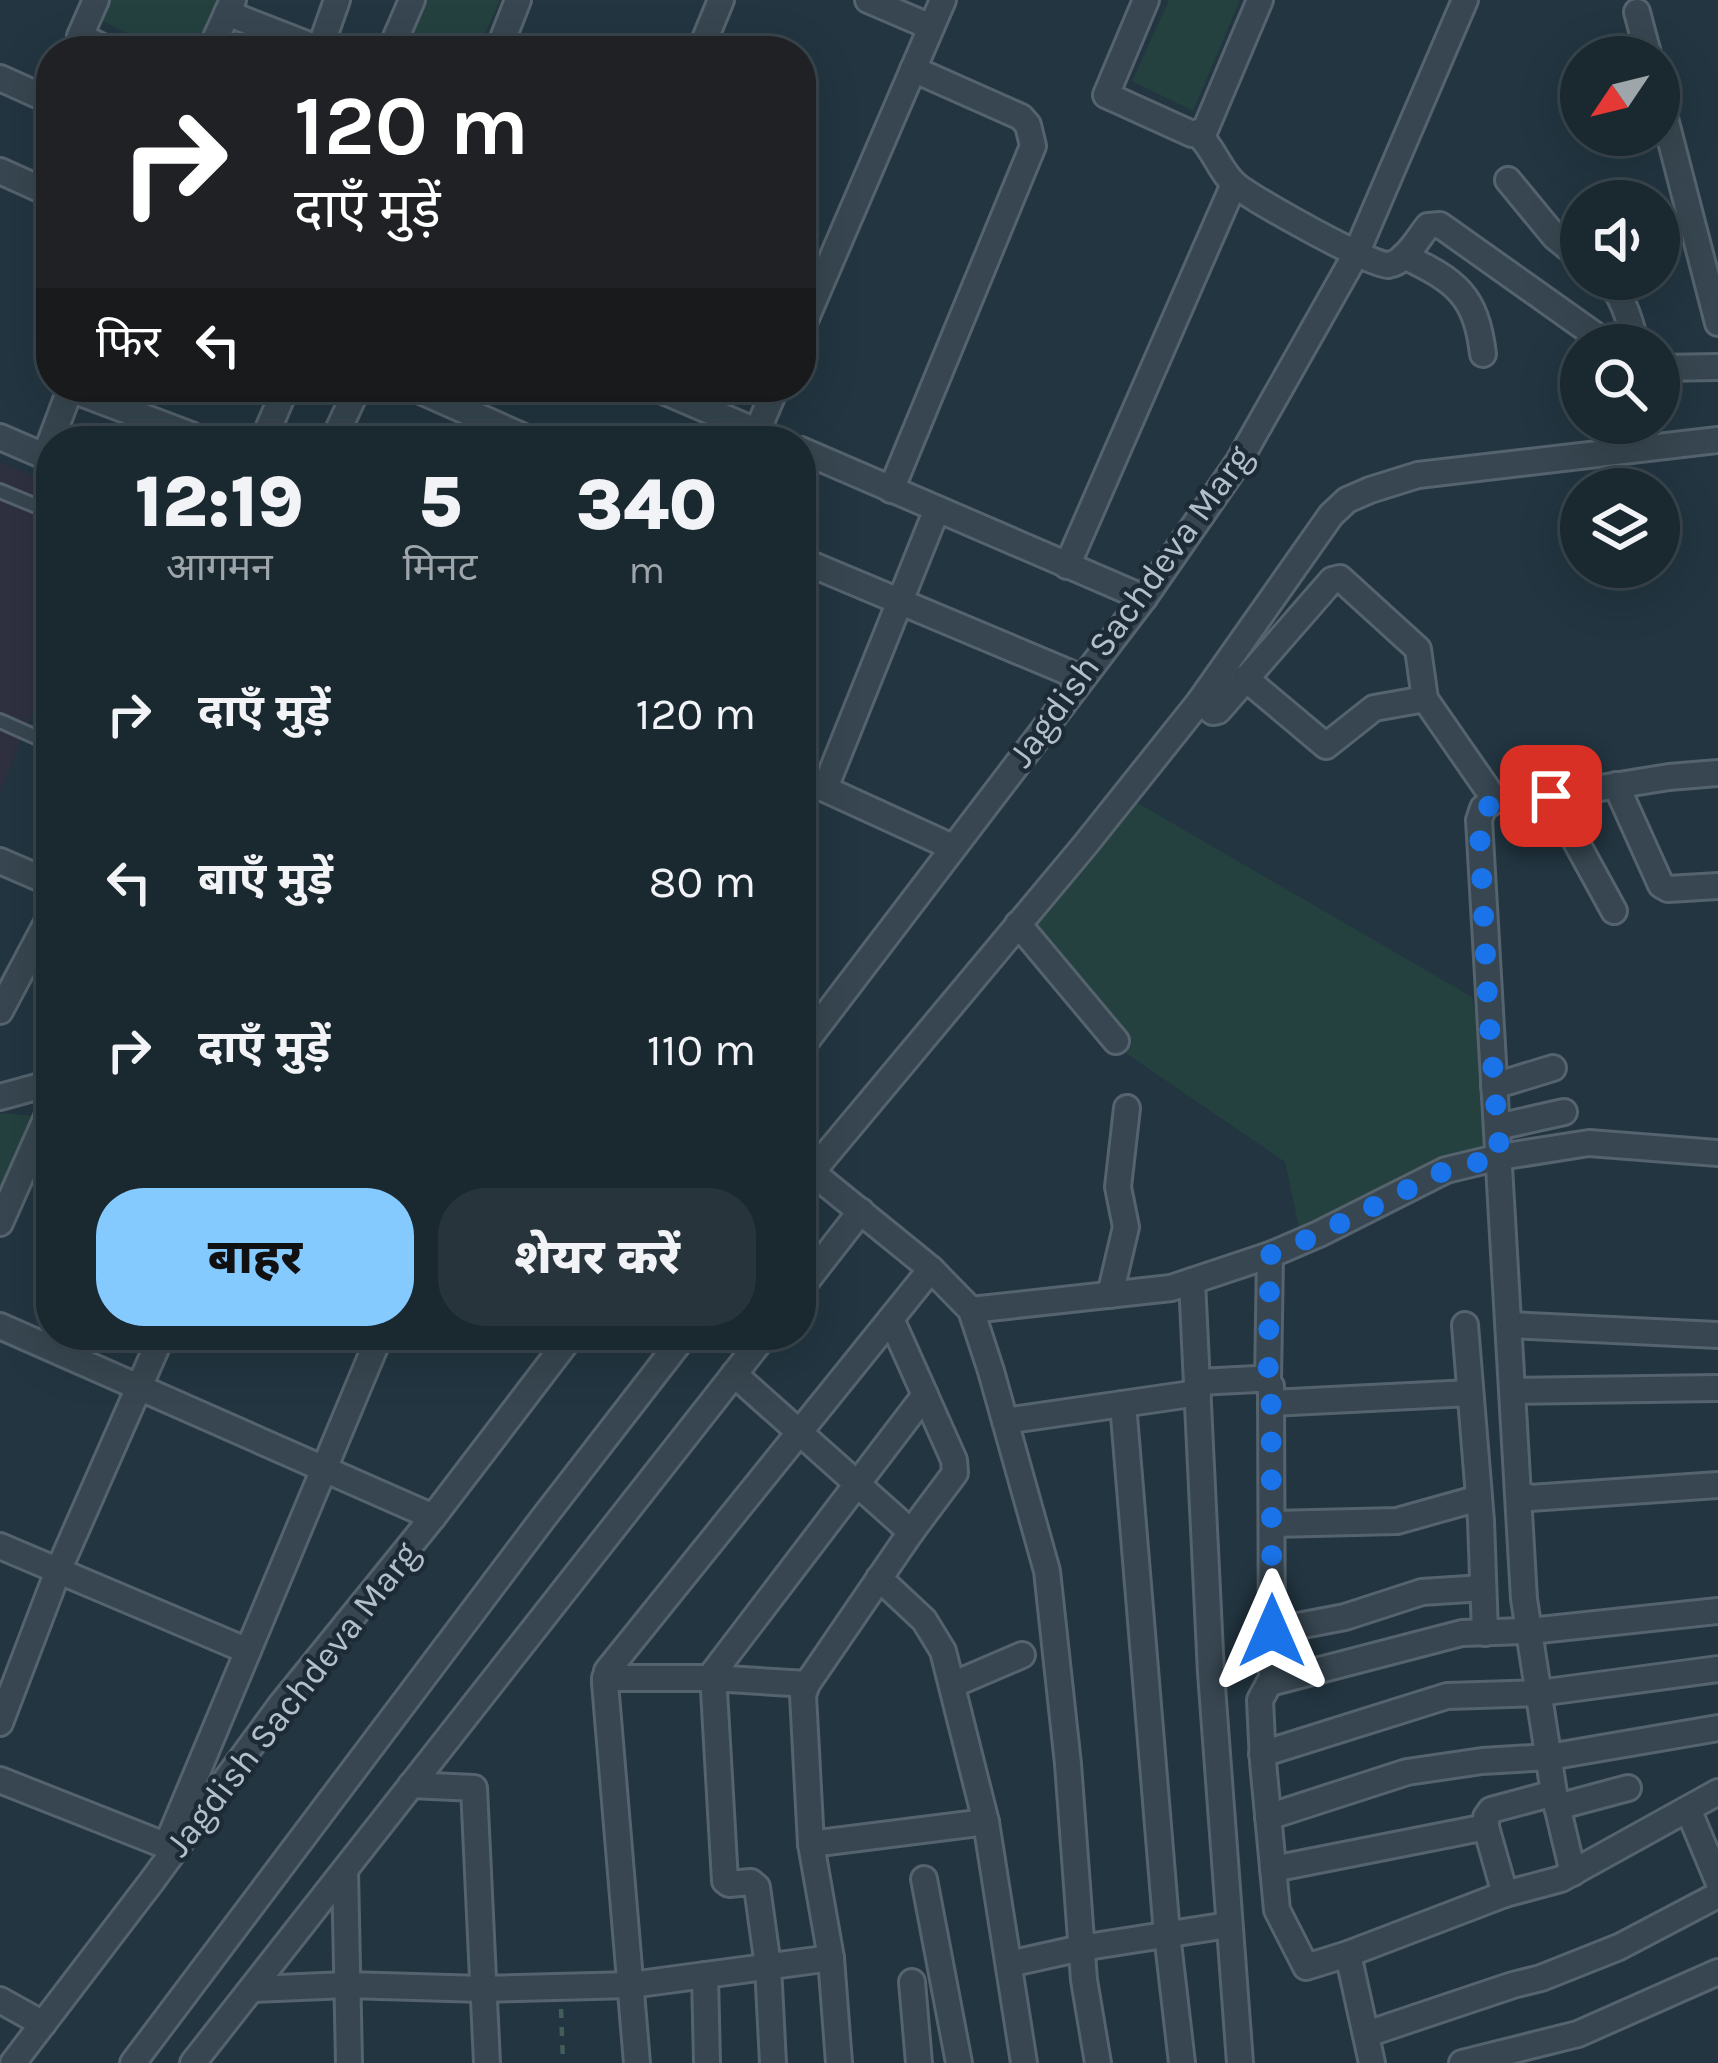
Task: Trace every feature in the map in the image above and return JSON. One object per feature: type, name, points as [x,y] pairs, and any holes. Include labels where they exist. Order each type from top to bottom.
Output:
[{"type":"street","points":[[80,36],[96,0]]},
{"type":"street","points":[[324,36],[337,0]]},
{"type":"street","points":[[396,36],[412,0]]},
{"type":"street","points":[[503,36],[518,0]]},
{"type":"street","points":[[706,36],[721,0]]},
{"type":"street","points":[[868,0],[932,27]]},
{"type":"street","points":[[816,295],[943,0]]},
{"type":"street","points":[[1146,0],[1106,95],[1198,134],[1234,184],[1356,254],[1393,264],[1428,226],[1440,225],[1579,324]]},
{"type":"street","points":[[1198,134],[1204,130],[1260,0]]},
{"type":"street","name":"Jagdish Sachdeva Marg","points":[[816,1028],[1144,598],[1239,461],[1356,254],[1465,0]]},
{"type":"street","points":[[217,36],[230,7],[290,36]]},
{"type":"street","points":[[1637,12],[1643,36]]},
{"type":"street","points":[[892,490],[1033,146],[1021,117],[913,69]]},
{"type":"street","points":[[0,78],[36,94]]},
{"type":"street","points":[[1675,156],[1718,323]]},
{"type":"street","points":[[0,171],[36,187]]},
{"type":"street","points":[[1508,180],[1560,241]]},
{"type":"street","points":[[1067,566],[1234,184]]},
{"type":"street","points":[[1404,256],[1461,290],[1479,320],[1483,354]]},
{"type":"street","points":[[1680,368],[1718,367]]},
{"type":"street","points":[[106,402],[167,426]]},
{"type":"street","points":[[446,402],[499,426]]},
{"type":"street","points":[[686,402],[737,426]]},
{"type":"street","points":[[0,437],[36,452]]},
{"type":"street","points":[[816,1161],[1199,701],[1282,581],[1347,500],[1418,475],[1718,440]]},
{"type":"street","points":[[816,457],[1144,598]]},
{"type":"street","points":[[816,777],[899,603],[937,509]]},
{"type":"street","points":[[816,567],[1082,678]]},
{"type":"street","points":[[1199,701],[1217,711],[1332,580],[1340,578],[1418,649],[1425,699],[1495,800]]},
{"type":"street","points":[[1245,678],[1327,746],[1375,708],[1425,699]]},
{"type":"street","points":[[1573,1873],[1556,1800],[1524,1599],[1479,820],[1483,808],[1495,800],[1718,773]]},
{"type":"street","points":[[816,784],[952,847]]},
{"type":"street","points":[[1616,785],[1660,885],[1668,889],[1718,886]]},
{"type":"street","points":[[1551,796],[1614,911]]},
{"type":"street","points":[[0,861],[36,877]]},
{"type":"street","points":[[1018,924],[1116,1040]]},
{"type":"street","points":[[0,1011],[10,969],[36,935]]},
{"type":"street","points":[[1494,1086],[1553,1068]]},
{"type":"street","points":[[0,1097],[36,1087]]},
{"type":"street","points":[[1110,1295],[1126,1227],[1118,1187],[1127,1108]]},
{"type":"street","points":[[1497,1126],[1564,1112]]},
{"type":"street","points":[[0,1222],[36,1141]]},
{"type":"street","points":[[971,1310],[1171,1288],[1319,1234],[1446,1170],[1500,1157],[1589,1143],[1718,1153]]},
{"type":"street","points":[[816,1181],[861,1210],[971,1310],[1047,1571],[1084,1980],[1098,2063]]},
{"type":"street","points":[[816,1268],[861,1210]]},
{"type":"street","points":[[1270,1255],[1272,1631],[1270,1683],[1260,1700],[1262,1754],[1277,1910],[1306,1967],[1505,1894],[1561,1879],[1718,1792]]},
{"type":"street","points":[[637,2063],[607,1671],[931,1269]]},
{"type":"street","points":[[1192,1281],[1210,1673],[1240,2063]]},
{"type":"street","points":[[839,2063],[831,1958],[811,1844],[802,1705],[807,1684],[955,1474],[955,1463],[891,1319]]},
{"type":"street","points":[[1465,1325],[1485,1633]]},
{"type":"street","points":[[1510,1325],[1718,1334]]},
{"type":"street","points":[[0,1326],[36,1342]]},
{"type":"street","points":[[54,1350],[433,1517]]},
{"type":"street","points":[[0,1723],[58,1571],[155,1350]]},
{"type":"street","points":[[152,1881],[374,1350]]},
{"type":"street","name":"Jagdish Sachdeva Marg","points":[[13,2063],[280,1706],[433,1517],[554,1350]]},
{"type":"street","points":[[134,2063],[673,1350]]},
{"type":"street","points":[[194,2063],[753,1350]]},
{"type":"street","points":[[734,1374],[911,1532]]},
{"type":"street","points":[[1005,1420],[1257,1379],[1269,1392],[1470,1394]]},
{"type":"street","points":[[1514,1391],[1718,1388]]},
{"type":"street","points":[[773,2063],[757,1887],[751,1882],[729,1885],[725,1881],[712,1678],[715,1668],[925,1395]]},
{"type":"street","points":[[1123,1404],[1182,2063]]},
{"type":"street","points":[[1519,1493],[1530,1498],[1718,1485]]},
{"type":"street","points":[[1272,1524],[1396,1521],[1479,1498]]},
{"type":"street","points":[[0,1546],[248,1651]]},
{"type":"street","points":[[879,1578],[924,1620],[943,1651],[986,1822],[1024,2063]]},
{"type":"street","points":[[1272,1631],[1345,1617],[1422,1592],[1483,1588]]},
{"type":"street","points":[[1270,1683],[1462,1633],[1718,1612]]},
{"type":"street","points":[[952,1685],[1022,1655]]},
{"type":"street","points":[[1262,1754],[1447,1696],[1539,1693],[1718,1669]]},
{"type":"street","points":[[605,1678],[807,1684]]},
{"type":"street","points":[[1268,1816],[1407,1772],[1549,1757],[1718,1728]]},
{"type":"street","points":[[0,1780],[167,1846]]},
{"type":"street","points":[[412,1785],[473,1788],[487,2063]]},
{"type":"street","points":[[1505,1894],[1486,1827],[1491,1810],[1628,1788]]},
{"type":"street","points":[[1688,1809],[1718,1881]]},
{"type":"street","points":[[811,1844],[986,1822]]},
{"type":"street","points":[[1273,1869],[1486,1827]]},
{"type":"street","points":[[345,1870],[349,2063]]},
{"type":"street","points":[[924,1879],[959,2063]]},
{"type":"street","points":[[1367,2034],[1580,1963],[1718,1895]]},
{"type":"street","points":[[1009,1964],[1228,1924]]},
{"type":"street","points":[[1348,1954],[1372,2063]]},
{"type":"street","points":[[252,1988],[631,1985],[831,1958]]},
{"type":"street","points":[[1462,2063],[1578,2034],[1718,1972]]},
{"type":"street","points":[[705,1975],[707,2063]]},
{"type":"street","points":[[912,1982],[919,2063]]},
{"type":"street","points":[[0,2000],[43,2024]]},
{"type":"lane","points":[[0,491],[36,506]]},
{"type":"lane","points":[[0,722],[36,737]]},
{"type":"path","points":[[560,1987],[563,2063]]},
{"type":"shaded area","points":[[0,462],[36,478],[36,704],[0,792]]},
{"type":"green space","points":[[107,0],[218,0],[203,36],[133,36],[99,19]]},
{"type":"green space","points":[[406,0],[500,0],[484,36],[393,36]]},
{"type":"green space","points":[[1169,0],[1240,0],[1193,111],[1132,81]]},
{"type":"green space","points":[[1136,802],[1472,997],[1485,1073],[1482,1171],[1299,1227],[1285,1162],[1105,1039],[1014,926]]},
{"type":"green space","points":[[0,1114],[33,1116],[0,1189]]},
{"type":"route","points":[[1272,1631],[1270,1255],[1446,1170],[1500,1157],[1479,820],[1483,808],[1495,800],[1551,796]]}]
